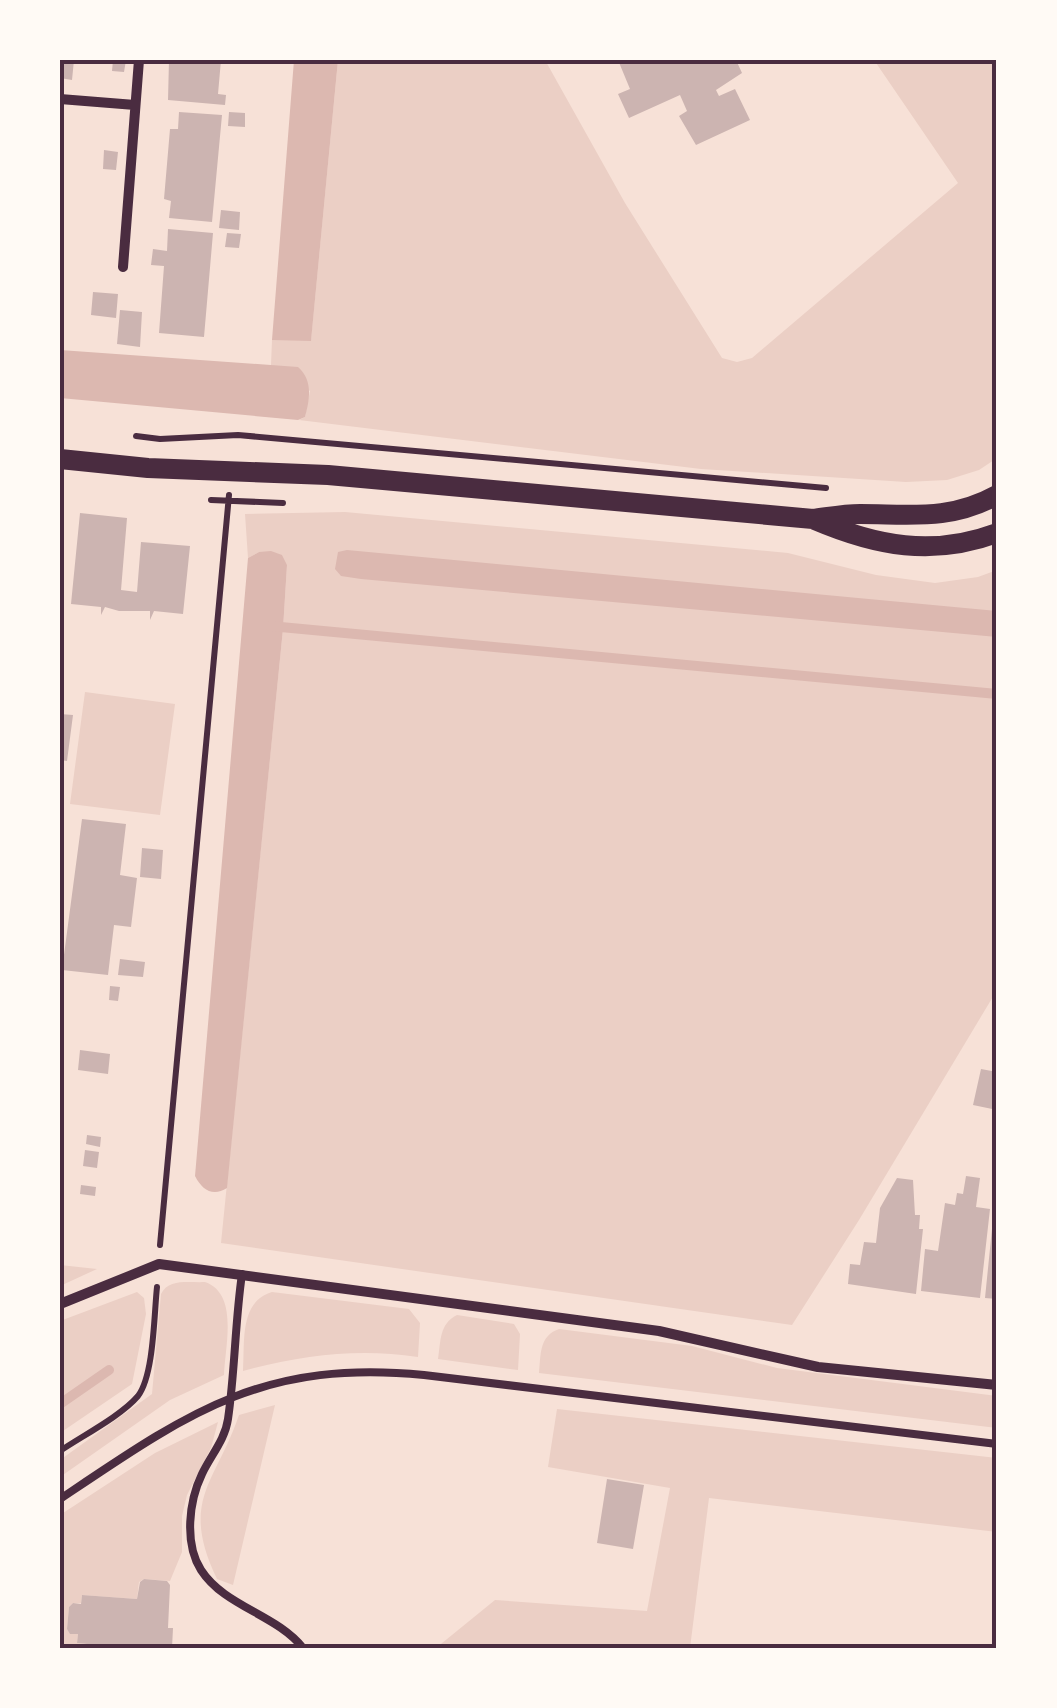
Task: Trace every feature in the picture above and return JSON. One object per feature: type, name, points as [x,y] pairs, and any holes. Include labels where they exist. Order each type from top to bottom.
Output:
[{"type":"main road","points":[[60,460],[348,476],[813,519],[859,514],[936,515],[997,495]]},
{"type":"main road","points":[[813,519],[866,539],[914,548],[947,547],[997,533]]},
{"type":"street","points":[[123,266],[139,60]]},
{"type":"street","points":[[60,99],[134,105]]},
{"type":"street","points":[[60,1304],[159,1264],[659,1331],[818,1367],[997,1385]]},
{"type":"lane","points":[[242,1274],[224,1436],[196,1489],[191,1519],[193,1548],[199,1566],[215,1588],[292,1634],[303,1648]]},
{"type":"lane","points":[[60,1500],[152,1437],[230,1397],[308,1376],[382,1372],[997,1444]]},
{"type":"path","points":[[60,1451],[135,1400],[147,1374],[228,502],[238,435]]},
{"type":"path","points":[[126,436],[160,439],[238,435],[833,489]]},
{"type":"path","points":[[210,500],[295,502]]},
{"type":"shaded area","points":[[294,60],[338,60],[311,341],[272,340]]},
{"type":"shaded area","points":[[338,60],[545,60],[625,203],[722,358],[737,362],[752,358],[958,183],[874,60],[997,60],[997,458],[979,470],[947,480],[906,482],[701,469],[299,420],[305,417],[310,391],[271,365],[272,340],[311,340]]},
{"type":"shaded area","points":[[60,350],[298,367],[308,384],[305,417],[298,420],[60,398]]},
{"type":"shaded area","points":[[345,512],[788,553],[876,575],[935,583],[997,570],[997,990],[792,1325],[221,1243],[287,565],[259,552],[248,558],[245,514]]},
{"type":"shaded area","points":[[271,551],[282,555],[287,565],[283,629],[227,1188],[213,1192],[195,1176],[248,558]]},
{"type":"shaded area","points":[[338,552],[997,611],[997,637],[361,579],[341,576],[335,569]]},
{"type":"shaded area","points":[[85,692],[175,704],[160,815],[70,804]]},
{"type":"shaded area","points":[[60,1265],[97,1269],[60,1286]]},
{"type":"shaded area","points":[[180,1282],[205,1282],[216,1288],[226,1309],[224,1375],[170,1400],[60,1477],[60,1460],[152,1394],[161,1294]]},
{"type":"shaded area","points":[[137,1292],[144,1298],[146,1314],[132,1384],[60,1433],[60,1321]]},
{"type":"shaded area","points":[[272,1292],[409,1309],[420,1323],[418,1357],[330,1355],[243,1371],[249,1314],[261,1297]]},
{"type":"shaded area","points":[[457,1315],[514,1324],[520,1334],[518,1370],[438,1359],[444,1328]]},
{"type":"shaded area","points":[[559,1329],[692,1346],[777,1368],[997,1396],[997,1428],[539,1373],[544,1341]]},
{"type":"shaded area","points":[[275,1405],[233,1585],[217,1579],[206,1552],[201,1510],[239,1415]]},
{"type":"shaded area","points":[[557,1409],[997,1458],[997,1532],[709,1498],[690,1648],[436,1648],[495,1600],[647,1611],[670,1488],[548,1467]]},
{"type":"shaded area","points":[[218,1422],[211,1448],[187,1495],[182,1516],[182,1552],[170,1581],[144,1579],[139,1582],[137,1599],[82,1595],[81,1603],[69,1607],[67,1629],[78,1634],[77,1643],[97,1648],[60,1648],[60,1515],[155,1453]]},
{"type":"building","points":[[60,60],[74,60],[72,80],[60,78]]},
{"type":"building","points":[[113,60],[126,60],[124,72],[112,71]]},
{"type":"building","points":[[169,60],[221,60],[218,94],[226,95],[225,105],[168,100]]},
{"type":"building","points":[[618,60],[736,60],[742,73],[716,90],[719,96],[735,89],[750,120],[696,145],[679,116],[687,111],[680,95],[629,118],[618,94],[630,89]]},
{"type":"building","points":[[179,112],[222,115],[212,222],[169,218],[171,201],[164,199],[170,129],[178,129]]},
{"type":"building","points":[[229,112],[245,113],[245,127],[228,126]]},
{"type":"building","points":[[104,150],[118,152],[116,170],[103,169]]},
{"type":"building","points":[[221,210],[240,212],[239,230],[219,228]]},
{"type":"building","points":[[168,229],[213,233],[204,337],[159,333],[164,266],[151,265],[153,249],[167,251]]},
{"type":"building","points":[[227,233],[241,234],[239,248],[225,247]]},
{"type":"building","points":[[93,292],[118,294],[116,318],[91,315]]},
{"type":"building","points":[[120,310],[142,312],[140,347],[117,344]]},
{"type":"building","points":[[80,513],[127,518],[121,590],[137,592],[141,542],[190,546],[183,614],[154,611],[150,620],[150,611],[105,607],[101,615],[101,607],[71,604]]},
{"type":"building","points":[[60,714],[73,715],[67,761],[60,760]]},
{"type":"building","points":[[82,819],[126,824],[120,875],[137,878],[131,927],[114,925],[108,975],[62,970]]},
{"type":"building","points":[[142,848],[163,850],[161,879],[140,877]]},
{"type":"building","points":[[120,959],[145,962],[143,977],[118,975]]},
{"type":"building","points":[[110,986],[120,987],[118,1001],[109,1000]]},
{"type":"building","points":[[80,1050],[110,1054],[108,1074],[78,1070]]},
{"type":"building","points":[[981,1069],[997,1072],[997,1110],[973,1105]]},
{"type":"building","points":[[87,1135],[101,1137],[100,1147],[86,1144]]},
{"type":"building","points":[[85,1150],[99,1152],[97,1168],[83,1166]]},
{"type":"building","points":[[966,1176],[980,1178],[976,1207],[990,1209],[980,1298],[921,1291],[925,1249],[938,1251],[945,1203],[955,1205],[957,1193],[963,1194]]},
{"type":"building","points":[[897,1178],[913,1180],[915,1215],[920,1215],[919,1229],[923,1229],[916,1294],[848,1284],[850,1264],[860,1265],[864,1242],[876,1243],[880,1208]]},
{"type":"building","points":[[81,1185],[96,1187],[95,1196],[80,1194]]},
{"type":"building","points":[[997,1209],[997,1299],[985,1298]]},
{"type":"building","points":[[607,1479],[644,1485],[633,1549],[597,1543]]},
{"type":"building","points":[[144,1579],[167,1581],[170,1585],[168,1628],[173,1628],[172,1648],[97,1648],[77,1643],[78,1634],[70,1634],[67,1629],[73,1603],[81,1604],[82,1595],[137,1599]]},
{"type":"waterway","points":[[270,626],[997,694]]},
{"type":"waterway","points":[[60,1404],[109,1370]]}]
